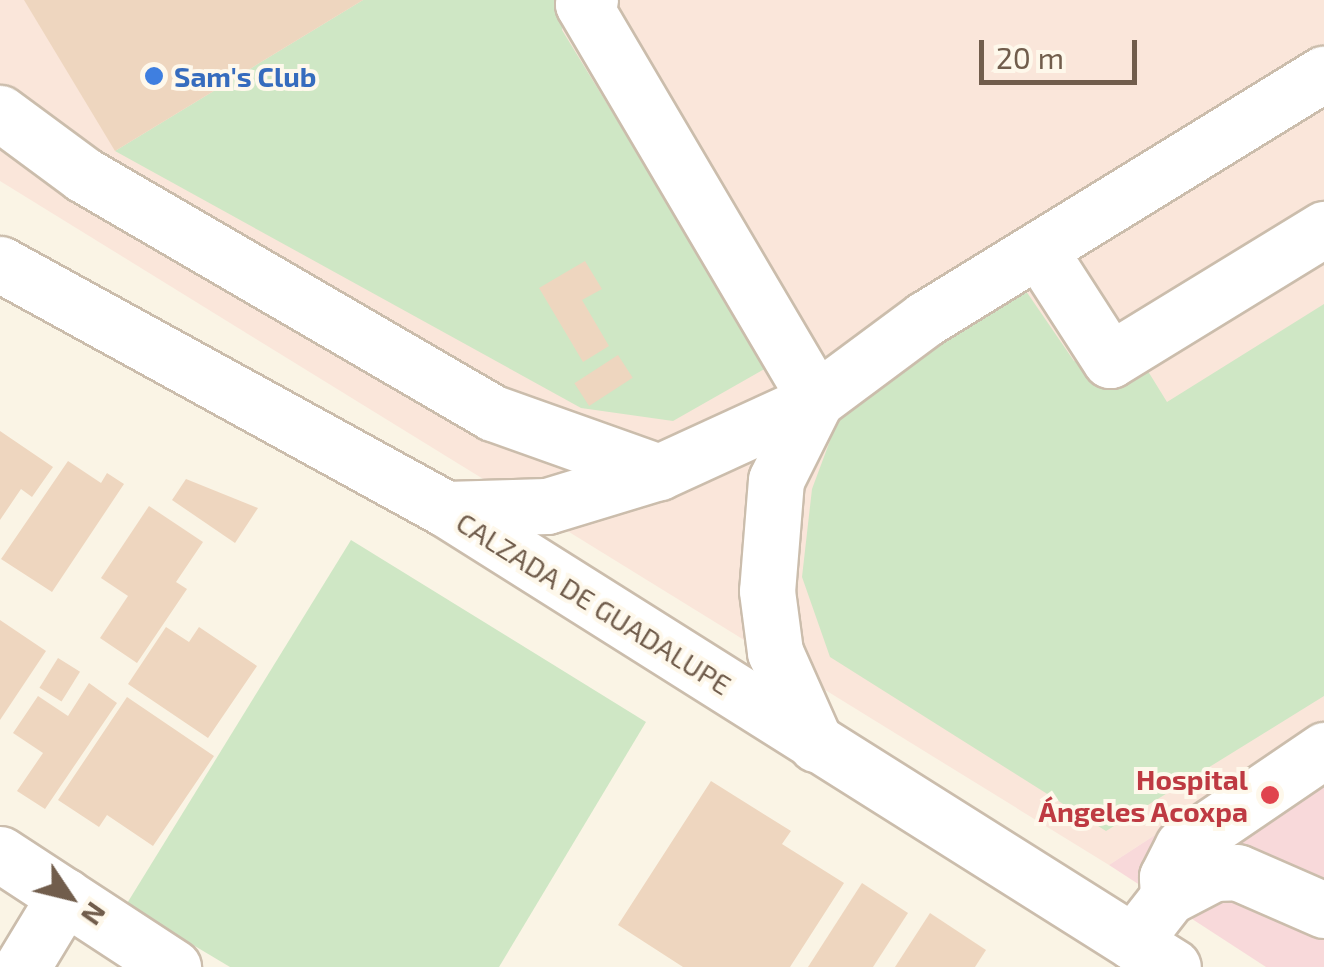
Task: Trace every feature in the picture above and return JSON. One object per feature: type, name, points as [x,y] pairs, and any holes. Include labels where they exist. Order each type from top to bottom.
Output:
[{"type":"street","points":[[590,0],[583,4],[816,400]]},
{"type":"street","points":[[446,509],[547,506],[659,472],[816,400],[926,319],[1324,74]]},
{"type":"street","points":[[0,114],[84,175],[492,413],[659,472]]},
{"type":"street","points":[[1039,250],[1110,360],[1324,229]]},
{"type":"street","name":"CALZADA DE GUADALUPE","points":[[0,264],[446,509],[1153,954]]},
{"type":"street","points":[[816,400],[776,480],[767,591],[774,652],[816,744]]},
{"type":"street","points":[[1153,954],[1168,896],[1168,876],[1183,846],[1324,750]]},
{"type":"street","points":[[0,854],[173,967]]},
{"type":"street","points":[[1168,896],[1214,873],[1237,872],[1324,910]]},
{"type":"street","points":[[22,967],[66,896]]},
{"type":"shaded area","points":[[0,0],[1324,0],[1324,725],[1109,865],[0,181]]},
{"type":"shaded area","name":"Hospital Ángeles Acoxpa","points":[[1324,725],[1324,967],[1266,967],[1109,865]]},
{"type":"green space","points":[[363,0],[566,0],[562,30],[768,367],[673,421],[581,408],[115,151]]},
{"type":"green space","points":[[1026,291],[1074,361],[1146,368],[1167,402],[1324,304],[1324,696],[1106,831],[830,657],[802,577],[812,489],[844,403]]},
{"type":"green space","points":[[351,540],[646,722],[499,967],[230,967],[126,905]]},
{"type":"building","name":"Sam's Club","points":[[24,0],[363,0],[115,151]]},
{"type":"building","points":[[585,261],[602,289],[582,300],[609,346],[583,362],[539,288]]},
{"type":"building","points":[[618,355],[633,378],[589,406],[574,383]]},
{"type":"building","points":[[0,431],[53,467],[32,497],[21,489],[0,520]]},
{"type":"building","points":[[68,461],[101,483],[107,473],[124,484],[52,592],[1,559]]},
{"type":"building","points":[[186,479],[258,508],[235,543],[172,500]]},
{"type":"building","points":[[149,506],[203,542],[176,582],[187,589],[137,663],[100,638],[128,596],[101,578]]},
{"type":"building","points":[[0,620],[46,651],[0,720]]},
{"type":"building","points":[[166,627],[189,642],[199,627],[257,666],[208,738],[128,684]]},
{"type":"building","points":[[58,658],[80,672],[62,701],[39,688]]},
{"type":"building","points":[[89,683],[117,703],[45,809],[17,791],[43,753],[13,733],[38,696],[68,716]]},
{"type":"building","points":[[127,697],[214,756],[153,846],[107,815],[99,827],[58,800]]},
{"type":"building","points":[[711,781],[791,831],[782,844],[844,883],[790,967],[683,967],[618,925]]},
{"type":"building","points":[[862,883],[908,913],[873,967],[808,967]]},
{"type":"building","points":[[930,913],[986,950],[975,967],[895,967]]},
{"type":"place","name":"Sam's Club","points":[[154,76]]},
{"type":"place","name":"Hospital Ángeles Acoxpa","points":[[1270,795]]}]
